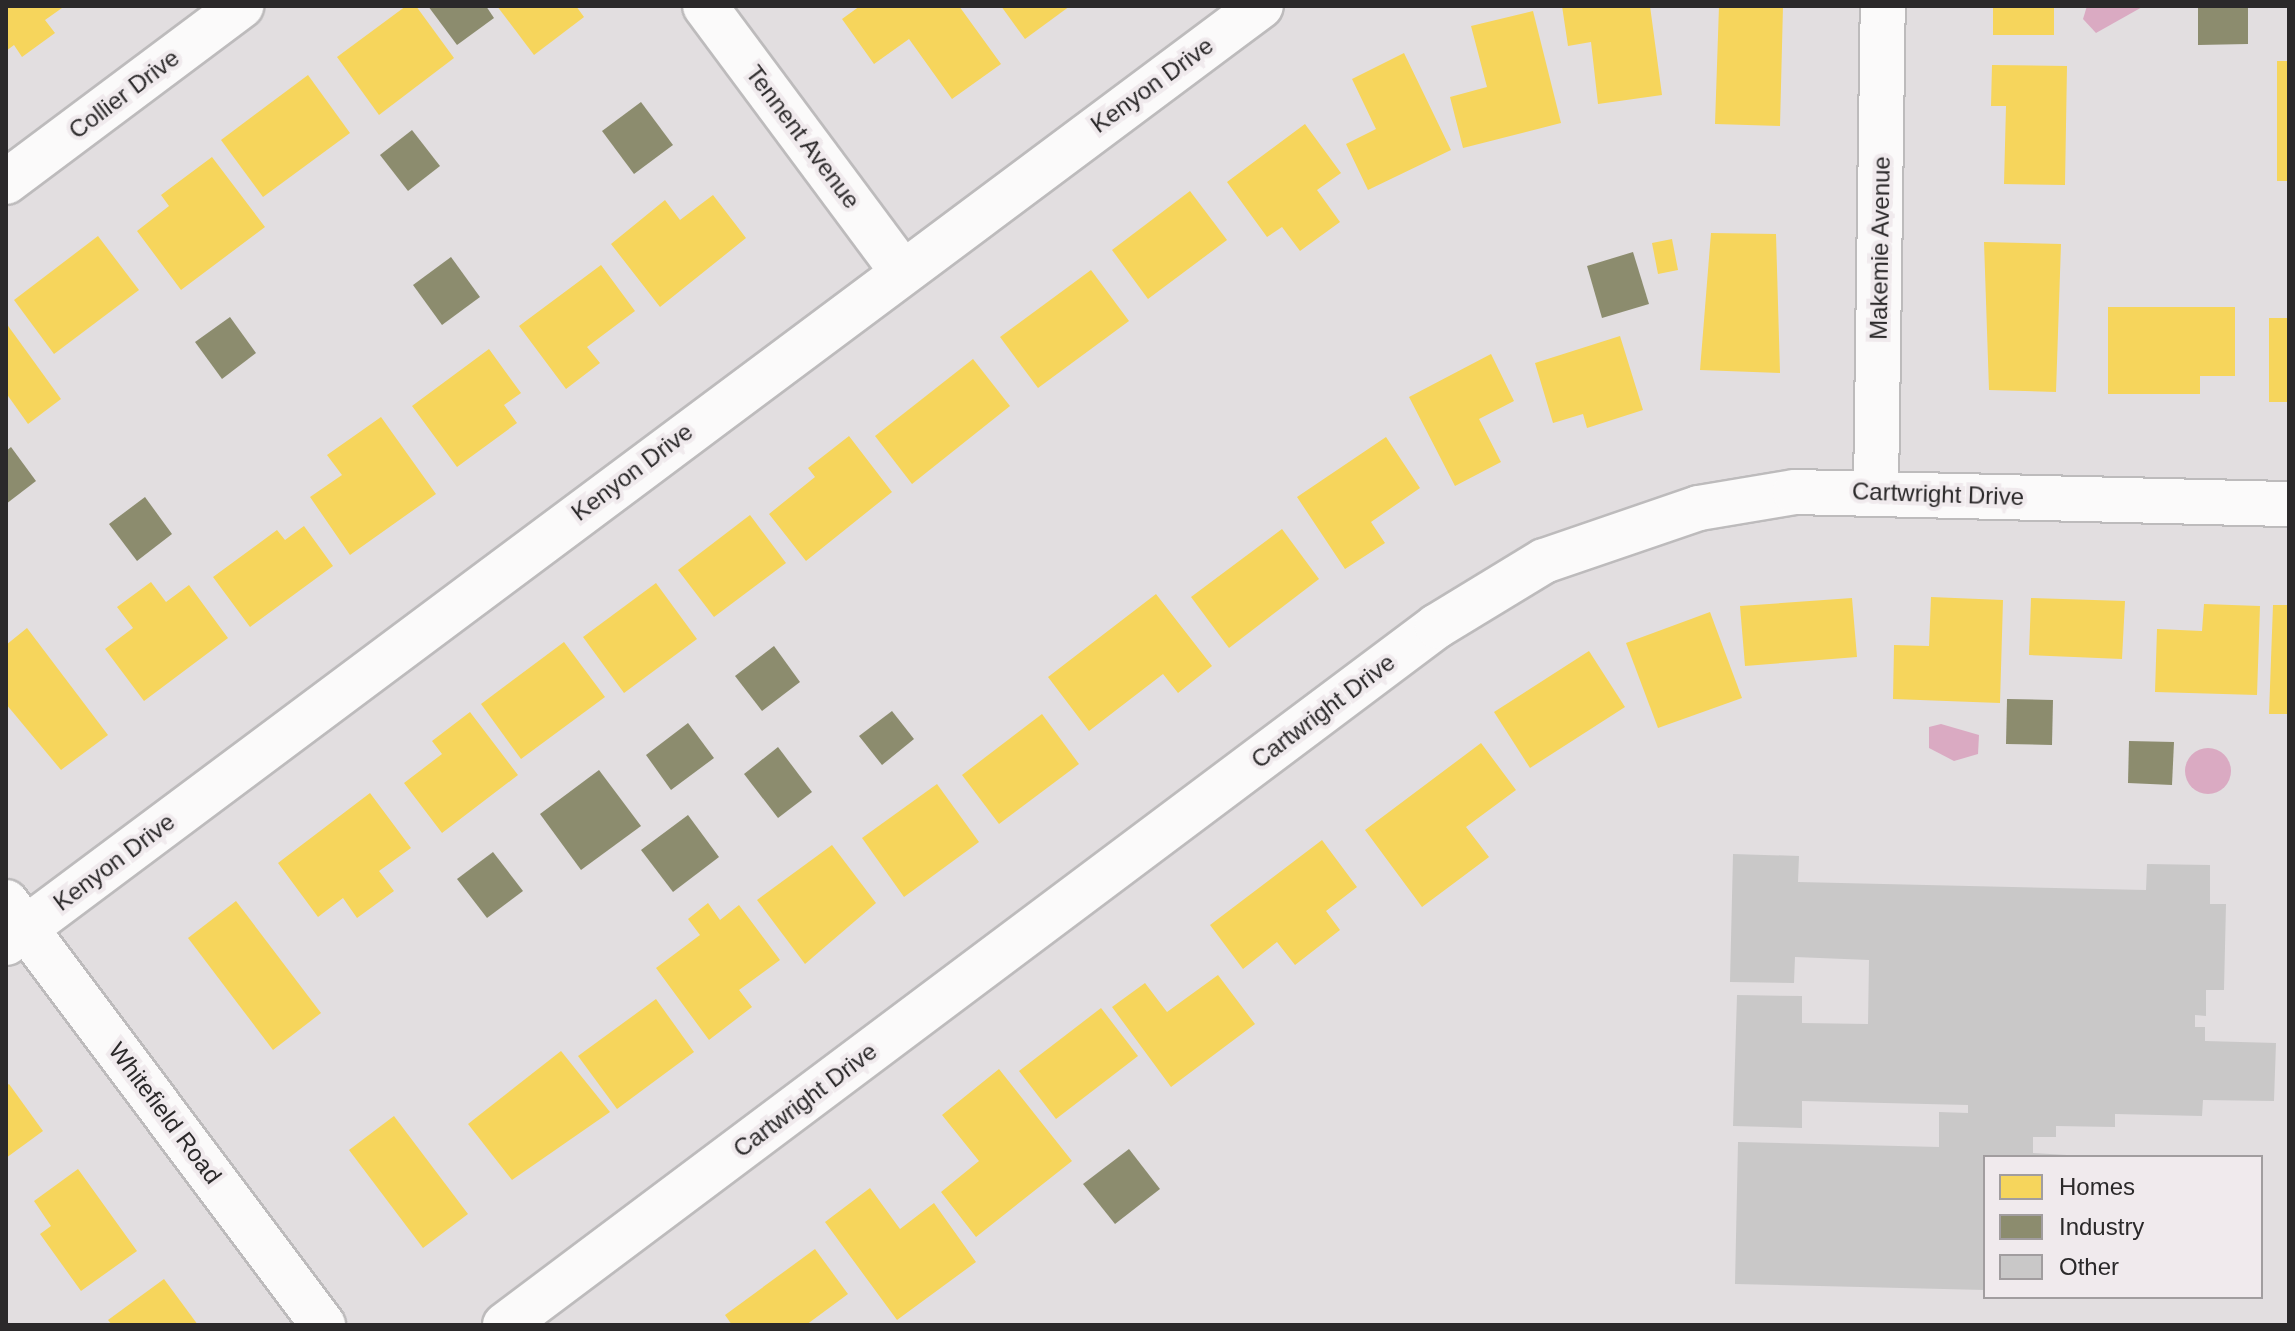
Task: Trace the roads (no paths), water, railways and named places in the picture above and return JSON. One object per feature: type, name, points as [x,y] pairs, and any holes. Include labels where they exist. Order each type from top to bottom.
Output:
[{"type":"street","name":"Collier Drive","points":[[6,182],[241,6]]},
{"type":"street","name":"Tennent Avenue","points":[[705,6],[900,269]]},
{"type":"street","name":"Kenyon Drive","points":[[13,924],[1261,6]]},
{"type":"street","name":"Makemie Avenue","points":[[1876,490],[1883,6]]},
{"type":"street","name":"Cartwright Drive","points":[[505,1325],[1437,626],[1544,561],[1699,508],[1876,490],[2289,504]]},
{"type":"street","name":"Whitefield Road","points":[[13,924],[323,1325]]}]
